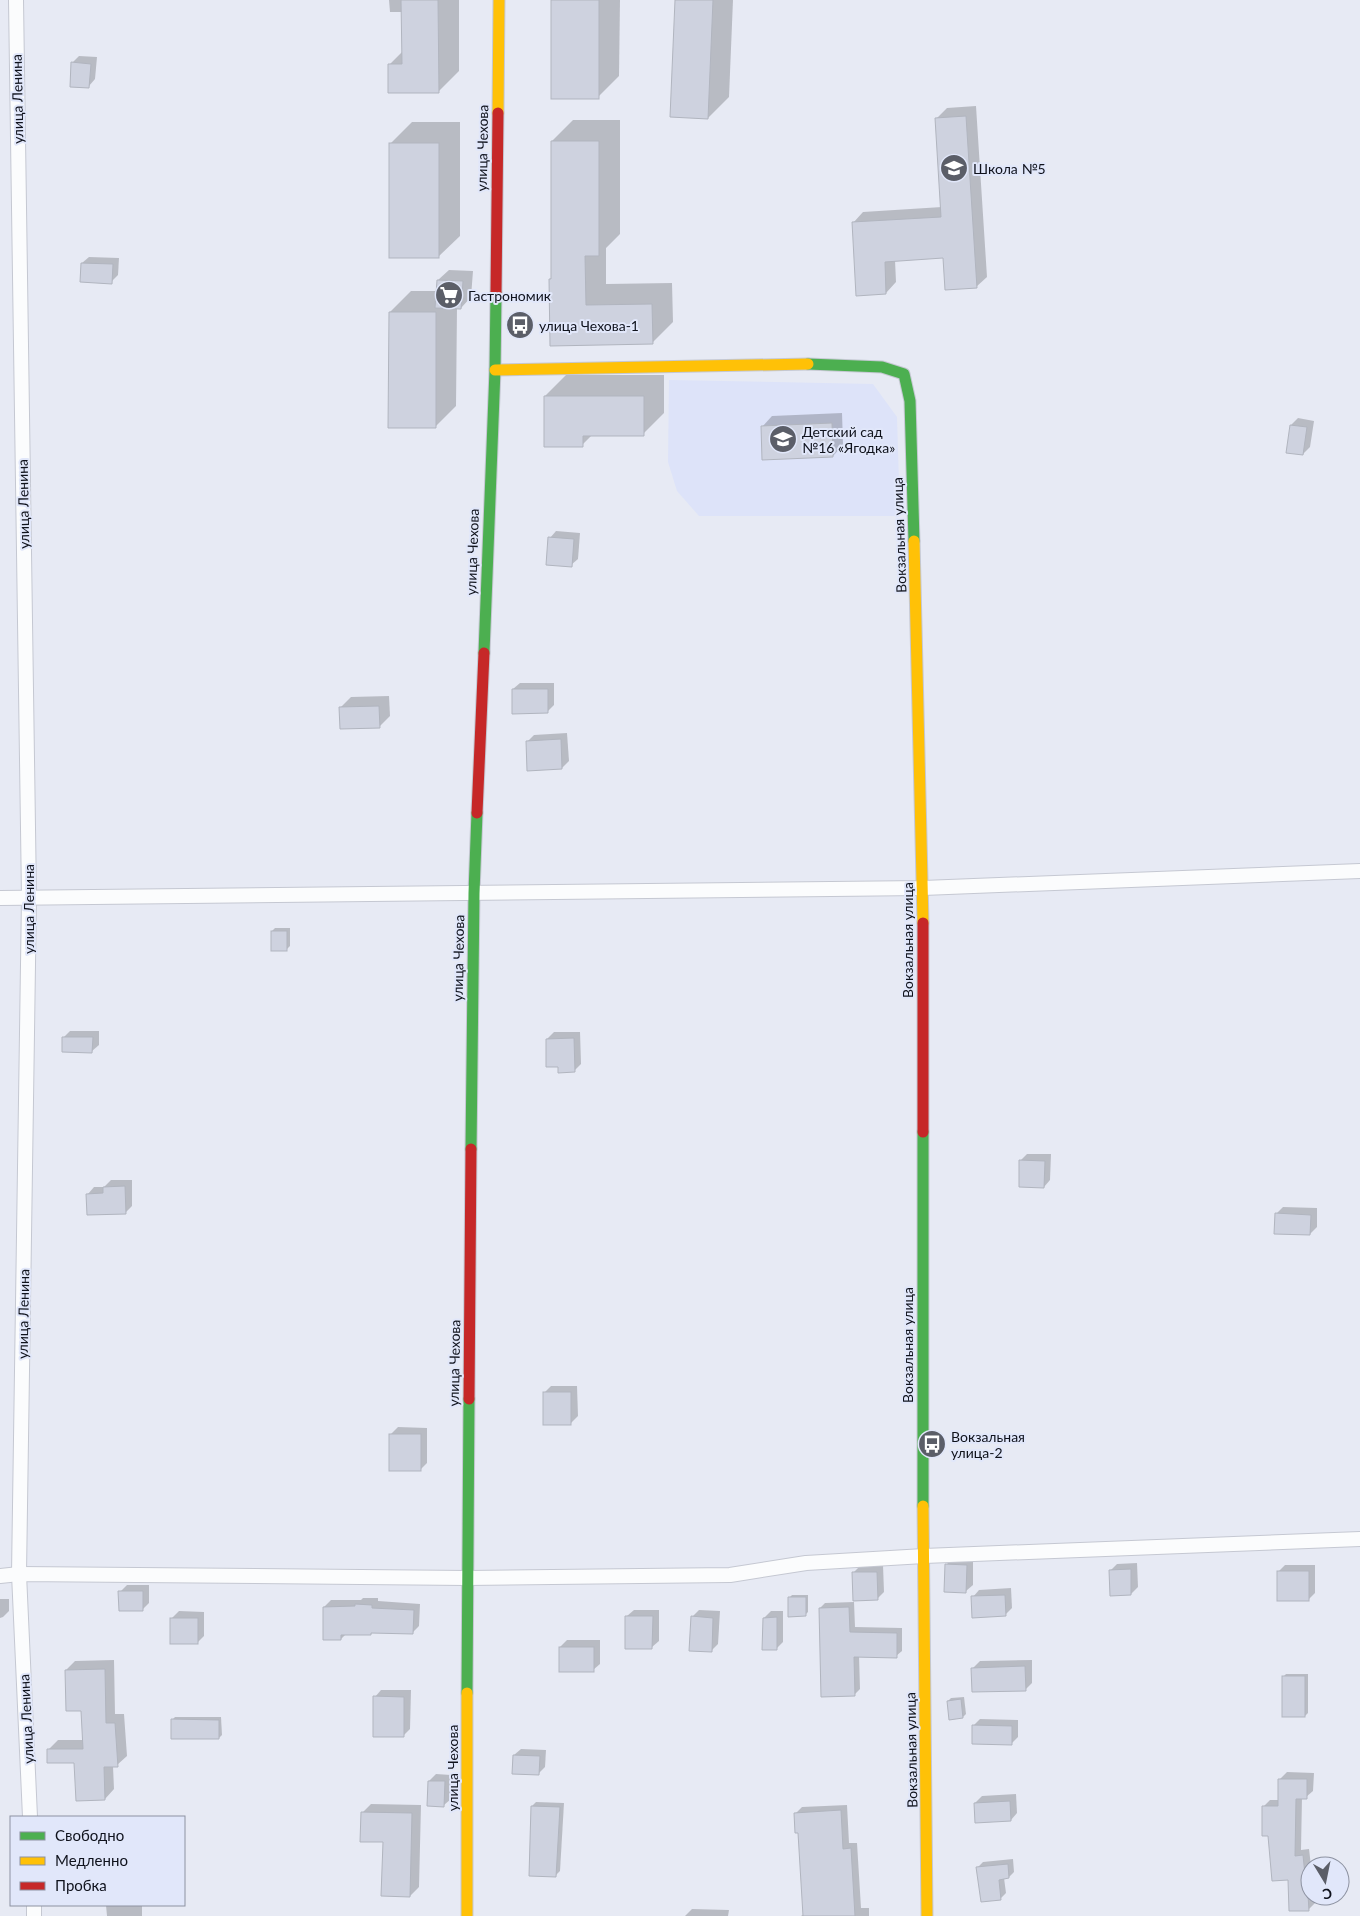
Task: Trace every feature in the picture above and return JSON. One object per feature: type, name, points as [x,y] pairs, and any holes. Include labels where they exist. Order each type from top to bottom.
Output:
[{"type":"street","name":"улица Ленина","points":[[16,0],[29,897],[19,1574],[30,1816]]},
{"type":"street","name":"улица Чехова","points":[[467,1916],[467,1578],[474,893],[495,370],[499,0]]},
{"type":"street","name":"Вокзальная улица","points":[[495,370],[833,364],[882,367],[904,374],[910,411],[922,888],[927,1916]]},
{"type":"street","points":[[0,898],[922,888],[1360,871]]},
{"type":"street","points":[[0,1576],[19,1574],[467,1578],[730,1575],[806,1563],[924,1556],[1360,1539]]},
{"type":"shaded area","name":"Детский сад №16 «Ягодка»","points":[[669,380],[873,384],[897,417],[900,516],[699,516],[677,491],[668,462]]},
{"type":"building","points":[[401,0],[438,0],[439,93],[388,93],[388,64],[402,64]]},
{"type":"building","points":[[551,0],[599,0],[599,99],[551,99]]},
{"type":"building","points":[[675,0],[713,0],[708,119],[670,117]]},
{"type":"building","points":[[71,62],[91,64],[89,88],[70,87]]},
{"type":"building","name":"Школа №5","points":[[966,116],[977,288],[945,290],[943,258],[885,262],[886,294],[856,296],[852,222],[941,217],[935,118]]},
{"type":"building","points":[[551,141],[599,141],[599,256],[585,256],[586,305],[652,304],[653,344],[550,346]]},
{"type":"building","points":[[389,143],[439,143],[439,258],[389,258]]},
{"type":"building","points":[[81,263],[113,264],[112,284],[80,282]]},
{"type":"building","name":"Гастрономик","points":[[437,280],[463,281],[461,309],[435,308]]},
{"type":"building","points":[[389,312],[436,312],[436,428],[388,428]]},
{"type":"building","points":[[544,396],[644,396],[644,436],[583,436],[583,447],[544,447]]},
{"type":"building","points":[[832,423],[833,457],[762,460],[761,426]]},
{"type":"building","points":[[1290,425],[1307,427],[1303,455],[1286,453]]},
{"type":"building","points":[[548,537],[574,539],[572,567],[546,565]]},
{"type":"building","points":[[512,689],[548,689],[548,713],[512,714]]},
{"type":"building","points":[[379,706],[380,728],[340,729],[339,707]]},
{"type":"building","points":[[561,739],[562,769],[527,771],[526,741]]},
{"type":"building","points":[[271,931],[287,931],[287,951],[271,951]]},
{"type":"building","points":[[62,1037],[93,1037],[92,1053],[62,1052]]},
{"type":"building","points":[[574,1038],[575,1072],[558,1073],[558,1067],[546,1067],[546,1039]]},
{"type":"building","points":[[1019,1160],[1045,1161],[1044,1188],[1019,1187]]},
{"type":"building","points":[[125,1186],[126,1214],[87,1215],[86,1194],[103,1193],[103,1187]]},
{"type":"building","points":[[1275,1213],[1311,1215],[1310,1235],[1274,1234]]},
{"type":"building","points":[[543,1392],[571,1392],[571,1425],[543,1425]]},
{"type":"building","points":[[389,1434],[421,1434],[421,1471],[389,1471]]},
{"type":"building","points":[[945,1564],[967,1565],[966,1593],[944,1592]]},
{"type":"building","points":[[1131,1569],[1131,1595],[1110,1596],[1109,1570]]},
{"type":"building","points":[[1277,1571],[1309,1571],[1309,1601],[1277,1601]]},
{"type":"building","points":[[852,1572],[877,1572],[878,1600],[853,1601]]},
{"type":"building","points":[[118,1591],[143,1591],[143,1611],[119,1611]]},
{"type":"building","points":[[1005,1595],[1006,1616],[972,1618],[971,1596]]},
{"type":"building","points":[[788,1597],[806,1597],[806,1616],[788,1617]]},
{"type":"building","points":[[355,1604],[372,1605],[372,1608],[414,1610],[413,1634],[371,1633],[371,1635],[341,1635],[341,1640],[323,1640],[323,1607],[355,1606]]},
{"type":"building","points":[[849,1607],[850,1632],[897,1633],[897,1658],[854,1657],[855,1696],[821,1697],[819,1608]]},
{"type":"building","points":[[625,1616],[653,1616],[652,1649],[625,1649]]},
{"type":"building","points":[[691,1616],[713,1618],[712,1652],[689,1651]]},
{"type":"building","points":[[777,1617],[777,1650],[762,1650],[763,1618]]},
{"type":"building","points":[[170,1618],[198,1618],[198,1644],[170,1644]]},
{"type":"building","points":[[559,1647],[594,1647],[594,1672],[559,1672]]},
{"type":"building","points":[[1025,1666],[1026,1691],[972,1692],[971,1668]]},
{"type":"building","points":[[105,1669],[106,1723],[115,1723],[118,1767],[104,1767],[105,1800],[76,1801],[74,1763],[47,1763],[47,1749],[83,1749],[81,1711],[66,1711],[65,1670]]},
{"type":"building","points":[[1282,1676],[1305,1676],[1305,1717],[1282,1717]]},
{"type":"building","points":[[373,1696],[404,1697],[404,1737],[373,1737]]},
{"type":"building","points":[[961,1699],[963,1718],[949,1720],[947,1701]]},
{"type":"building","points":[[171,1719],[219,1720],[219,1739],[171,1739]]},
{"type":"building","points":[[972,1725],[1012,1726],[1012,1745],[972,1744]]},
{"type":"building","points":[[513,1755],[540,1756],[539,1775],[512,1774]]},
{"type":"building","points":[[1278,1779],[1307,1779],[1307,1799],[1296,1799],[1295,1856],[1303,1855],[1300,1856],[1300,1906],[1309,1906],[1309,1911],[1289,1911],[1288,1880],[1272,1881],[1268,1836],[1262,1836],[1262,1806],[1278,1806]]},
{"type":"building","points":[[428,1781],[445,1781],[444,1807],[427,1806]]},
{"type":"building","points":[[1010,1801],[1011,1821],[975,1823],[974,1803]]},
{"type":"building","points":[[531,1806],[560,1807],[556,1877],[529,1876]]},
{"type":"building","points":[[841,1810],[843,1849],[851,1848],[855,1916],[803,1916],[798,1833],[795,1833],[794,1813]]},
{"type":"building","points":[[361,1812],[412,1813],[410,1897],[381,1896],[383,1842],[360,1842]]},
{"type":"building","points":[[1008,1864],[1009,1878],[999,1880],[1001,1900],[981,1902],[976,1867]]},
{"type":"traffic: fast","points":[[484,653],[495,370],[496,293]]},
{"type":"traffic: fast","points":[[808,364],[882,367],[904,374],[910,401],[914,541]]},
{"type":"traffic: fast","points":[[471,1149],[474,893],[477,813]]},
{"type":"traffic: fast","points":[[923,1132],[923,1506]]},
{"type":"traffic: fast","points":[[467,1693],[469,1399]]},
{"type":"traffic: slow","points":[[498,113],[499,0]]},
{"type":"traffic: slow","points":[[495,370],[808,364]]},
{"type":"traffic: slow","points":[[914,541],[923,923]]},
{"type":"traffic: slow","points":[[923,1506],[927,1916]]},
{"type":"traffic: slow","points":[[467,1693],[467,1916]]},
{"type":"traffic: jam","points":[[496,293],[498,113]]},
{"type":"traffic: jam","points":[[477,813],[484,653]]},
{"type":"traffic: jam","points":[[923,923],[923,1132]]},
{"type":"traffic: jam","points":[[469,1399],[471,1149]]},
{"type":"place","name":"Школа №5","points":[[954,168]]},
{"type":"place","name":"Гастрономик","points":[[449,295]]},
{"type":"place","name":"улица Чехова-1","points":[[520,325]]},
{"type":"place","name":"Детский сад №16 «Ягодка»","points":[[783,439]]},
{"type":"place","name":"Вокзальная улица-2","points":[[932,1444]]}]
